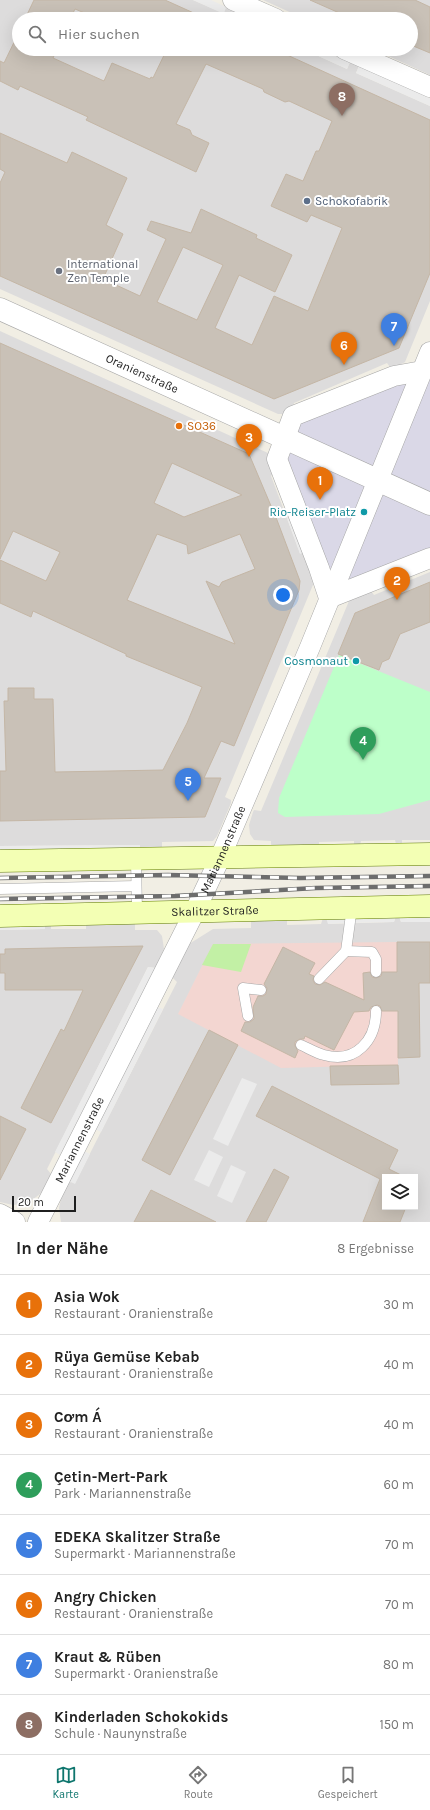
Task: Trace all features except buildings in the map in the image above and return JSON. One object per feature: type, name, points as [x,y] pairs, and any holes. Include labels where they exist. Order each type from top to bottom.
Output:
[{"type":"main road","points":[[0,861],[430,854]]},
{"type":"main road","name":"Skalitzer Straße","points":[[0,916],[430,906]]},
{"type":"street","points":[[233,0],[260,12]]},
{"type":"street","points":[[360,56],[430,87]]},
{"type":"street","name":"Oranienstraße","points":[[0,309],[285,438]]},
{"type":"street","points":[[329,598],[377,480],[426,376],[430,352]]},
{"type":"street","points":[[329,598],[277,459],[293,416],[394,376],[426,376]]},
{"type":"street","points":[[285,438],[430,504]]},
{"type":"street","points":[[329,598],[430,558]]},
{"type":"street","name":"Mariannenstraße","points":[[38,1222],[195,911],[220,858],[310,647],[329,598]]},
{"type":"street","points":[[0,1214],[15,1222]]},
{"type":"lane","points":[[136,859],[137,912]]},
{"type":"lane","points":[[0,889],[136,886]]},
{"type":"lane","points":[[319,979],[346,951],[352,907]]},
{"type":"lane","points":[[346,951],[372,952],[376,959],[376,972]]},
{"type":"lane","points":[[248,1016],[243,988],[262,990]]},
{"type":"lane","points":[[301,1045],[324,1055],[344,1056],[356,1052],[366,1044],[372,1035],[376,1023],[376,1011]]},
{"type":"shaded area","points":[[0,0],[193,0],[221,12],[12,12],[12,56],[318,56],[347,69],[350,62],[359,66],[356,73],[430,106],[430,301],[405,362],[394,368],[390,367],[387,363],[294,403],[291,411],[278,414],[0,289]]},
{"type":"shaded area","points":[[193,0],[211,0],[226,7],[225,12],[220,12]]},
{"type":"shaded area","points":[[263,0],[430,0],[430,75],[388,56],[418,56],[418,12],[290,12]]},
{"type":"shaded area","points":[[226,7],[234,12],[224,12]]},
{"type":"shaded area","points":[[318,56],[336,56],[350,62],[347,69]]},
{"type":"shaded area","points":[[359,66],[430,98],[430,106],[356,73]]},
{"type":"shaded area","points":[[0,331],[268,453],[276,472],[271,476],[300,553],[304,552],[315,580],[225,797],[231,800],[231,803],[217,836],[213,841],[162,842],[162,850],[140,848],[139,845],[0,846]]},
{"type":"shaded area","name":"Rio-Reiser-Platz","points":[[422,371],[430,381],[430,558],[329,598],[277,459],[293,416]]},
{"type":"shaded area","points":[[290,508],[304,552],[300,554],[284,510]]},
{"type":"shaded area","points":[[430,572],[430,840],[402,840],[402,844],[396,844],[395,840],[361,841],[360,845],[354,845],[354,841],[319,842],[319,846],[271,849],[271,841],[254,840],[250,834],[249,825],[253,812],[254,810],[261,811],[349,601],[371,591],[374,595]]},
{"type":"shaded area","points":[[140,845],[140,848],[0,853],[0,846]]},
{"type":"shaded area","points":[[396,916],[399,916],[401,922],[430,922],[430,1222],[61,1222],[59,1208],[68,1183],[75,1183],[177,982],[172,977],[189,944],[213,929],[251,928],[251,919],[287,920],[287,925],[321,924],[323,918],[328,920],[328,924],[394,922]]},
{"type":"shaded area","points":[[396,916],[394,922],[328,924],[326,918]]},
{"type":"shaded area","points":[[399,916],[430,916],[430,922],[401,922]]},
{"type":"shaded area","points":[[0,923],[45,925],[45,929],[0,930]]},
{"type":"shaded area","points":[[135,923],[135,930],[157,930],[162,936],[164,949],[156,968],[148,967],[47,1169],[51,1174],[43,1190],[28,1203],[13,1205],[0,1202],[0,930],[44,929],[45,925],[51,925],[51,929],[86,929],[86,925]]},
{"type":"shaded area","points":[[397,942],[398,1065],[281,1068],[178,1014],[213,944]]},
{"type":"shaded area","points":[[148,967],[156,968],[60,1155],[55,1152]]},
{"type":"shaded area","points":[[157,1007],[163,1009],[101,1132],[95,1129]]},
{"type":"shaded area","points":[[242,1078],[257,1084],[228,1146],[213,1139]]},
{"type":"shaded area","points":[[209,1150],[223,1157],[209,1187],[194,1180]]},
{"type":"shaded area","points":[[84,1151],[90,1154],[75,1184],[71,1182],[68,1183]]},
{"type":"shaded area","points":[[231,1165],[246,1172],[232,1203],[217,1196]]},
{"type":"green space","points":[[339,655],[430,692],[430,800],[379,814],[285,817],[278,813],[279,798]]},
{"type":"green space","points":[[213,944],[251,944],[241,972],[202,965]]},
{"type":"railway","points":[[0,878],[168,875],[300,878],[430,876]]},
{"type":"railway","points":[[0,899],[175,896],[316,888],[430,886]]},
{"type":"place","name":"Kinderladen Schokokids","points":[[342,116]]},
{"type":"place","name":"Schokofabrik","points":[[307,201]]},
{"type":"place","name":"International Zen Temple","points":[[59,271]]},
{"type":"place","name":"Kraut & Rüben","points":[[394,346]]},
{"type":"place","name":"Angry Chicken","points":[[344,365]]},
{"type":"place","name":"SO36","points":[[179,426]]},
{"type":"place","name":"Cơm Á","points":[[249,457]]},
{"type":"place","name":"Asia Wok","points":[[320,500]]},
{"type":"place","name":"Rio-Reiser-Platz","points":[[364,512]]},
{"type":"place","name":"Rüya Gemüse Kebab","points":[[397,600]]},
{"type":"place","name":"Cosmonaut","points":[[356,661]]},
{"type":"place","name":"Çetin-Mert-Park","points":[[363,760]]},
{"type":"place","name":"EDEKA Skalitzer Straße","points":[[188,801]]}]
